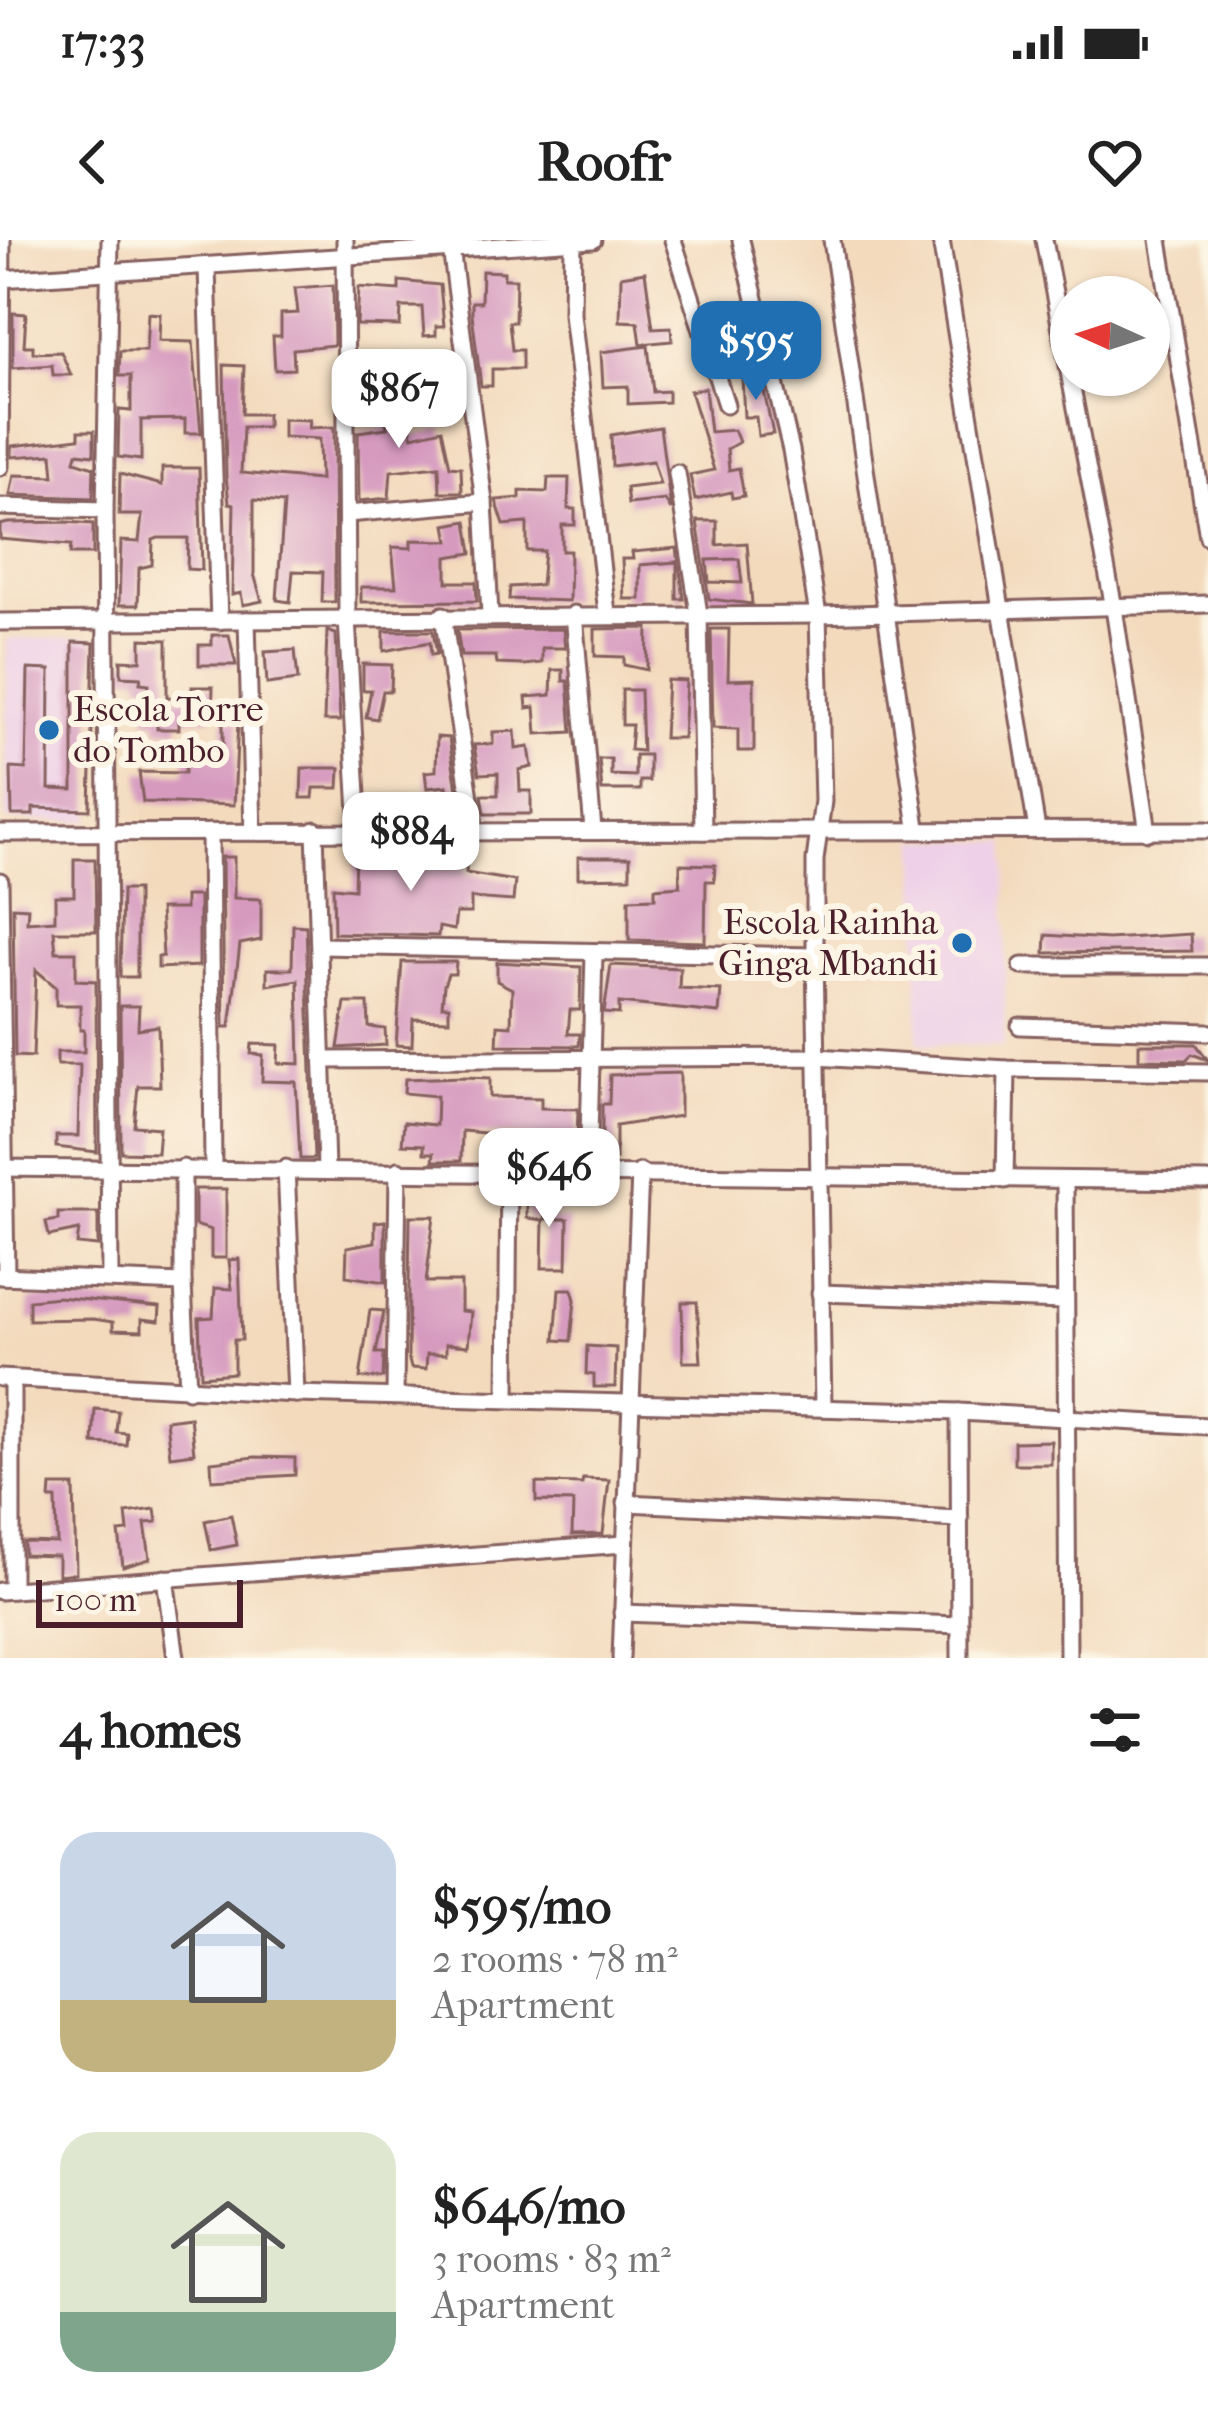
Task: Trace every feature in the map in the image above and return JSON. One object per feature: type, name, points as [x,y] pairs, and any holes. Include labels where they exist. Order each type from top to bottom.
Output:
[{"type":"street","points":[[0,467],[2,240]]},
{"type":"street","points":[[110,240],[105,510],[111,831],[110,1278]]},
{"type":"street","points":[[346,240],[347,618],[359,831]]},
{"type":"street","points":[[1,279],[111,276],[593,240]]},
{"type":"street","points":[[673,240],[726,405]]},
{"type":"street","points":[[741,240],[791,450],[818,615],[815,956],[823,1407]]},
{"type":"street","points":[[832,240],[917,827]]},
{"type":"street","points":[[941,240],[1037,830]]},
{"type":"street","points":[[1044,240],[1114,608],[1148,832]]},
{"type":"street","points":[[1159,240],[1208,537]]},
{"type":"street","points":[[573,241],[572,314],[607,613]]},
{"type":"street","points":[[451,248],[484,502],[490,615]]},
{"type":"street","points":[[207,269],[219,621]]},
{"type":"street","points":[[677,473],[700,614],[703,831]]},
{"type":"street","points":[[347,514],[484,502]]},
{"type":"street","points":[[0,508],[105,510]]},
{"type":"street","points":[[0,622],[607,613],[818,615],[1208,604]]},
{"type":"street","points":[[574,614],[593,830]]},
{"type":"street","points":[[443,615],[475,832]]},
{"type":"street","points":[[247,620],[253,832]]},
{"type":"street","points":[[0,833],[917,827],[1208,830]]},
{"type":"street","points":[[315,830],[326,1168]]},
{"type":"street","points":[[209,832],[213,1168]]},
{"type":"street","points":[[0,881],[3,1276],[183,1282]]},
{"type":"street","points":[[320,946],[815,956]]},
{"type":"street","points":[[588,1172],[594,954]]},
{"type":"street","points":[[1022,966],[1208,966]]},
{"type":"street","points":[[1020,1026],[1208,1032]]},
{"type":"street","points":[[323,1060],[817,1058],[1007,1069],[1208,1072]]},
{"type":"street","points":[[1005,1180],[1007,1069]]},
{"type":"street","points":[[2,1168],[1208,1181]]},
{"type":"street","points":[[183,1168],[188,1390]]},
{"type":"street","points":[[286,1168],[296,1394]]},
{"type":"street","points":[[395,1396],[398,1170]]},
{"type":"street","points":[[507,1399],[509,1171]]},
{"type":"street","points":[[621,1658],[640,1172]]},
{"type":"street","points":[[1065,1181],[1068,1658]]},
{"type":"street","points":[[820,1293],[1064,1301]]},
{"type":"street","points":[[624,1544],[6,1590],[6,1378],[188,1390],[823,1407],[1208,1426]]},
{"type":"street","points":[[959,1412],[960,1658]]},
{"type":"street","points":[[626,1503],[959,1519]]},
{"type":"street","points":[[165,1578],[176,1658]]},
{"type":"street","points":[[622,1613],[960,1625]]},
{"type":"shaded area","name":"Escola Torre do Tombo","points":[[94,638],[90,821],[6,820],[7,639]]},
{"type":"shaded area","name":"Escola Rainha Ginga Mbandi","points":[[917,839],[1008,842],[1004,1046],[918,1044]]},
{"type":"building","points":[[482,271],[504,272],[504,279],[516,279],[515,322],[509,322],[512,350],[522,350],[522,369],[492,369],[492,386],[481,386],[472,314],[472,302],[481,302]]},
{"type":"building","points":[[645,272],[653,328],[671,327],[672,341],[641,344],[638,322],[620,321],[621,276]]},
{"type":"building","points":[[399,281],[440,285],[444,326],[436,326],[436,335],[424,336],[422,307],[401,307],[400,326],[357,325],[359,287],[399,290]]},
{"type":"building","points":[[333,285],[334,345],[293,349],[294,369],[275,370],[273,336],[281,336],[281,314],[298,313],[295,288]]},
{"type":"building","points":[[13,313],[26,314],[24,346],[33,346],[33,353],[61,352],[71,375],[53,375],[52,365],[13,368]]},
{"type":"building","points":[[148,313],[160,314],[159,341],[193,342],[201,433],[185,433],[185,419],[141,420],[141,460],[118,457],[119,410],[131,411],[131,376],[119,376],[120,351],[146,351]]},
{"type":"building","points":[[648,346],[653,392],[668,391],[668,402],[628,404],[628,386],[603,387],[601,352]]},
{"type":"building","points":[[224,365],[244,366],[242,414],[267,414],[267,427],[243,427],[241,473],[320,480],[319,439],[283,437],[283,419],[310,420],[309,428],[334,427],[335,602],[322,602],[323,572],[293,571],[290,602],[277,600],[284,503],[254,500],[254,574],[262,601],[243,605],[241,593],[232,595],[234,504],[229,503],[226,476]]},
{"type":"building","points":[[760,373],[773,434],[758,436],[756,417],[744,417],[742,377]]},
{"type":"building","points":[[382,383],[384,398],[399,396],[413,436],[442,429],[450,466],[461,467],[462,492],[440,492],[439,466],[391,471],[389,498],[359,501],[358,432],[387,428],[383,406],[370,408],[366,386]]},
{"type":"building","points":[[705,388],[710,432],[734,430],[739,442],[727,449],[729,470],[739,468],[744,496],[732,498],[731,492],[695,500],[690,475],[714,470],[690,391]]},
{"type":"building","points":[[660,427],[671,510],[665,500],[628,504],[626,488],[660,484],[653,461],[612,466],[611,435]]},
{"type":"building","points":[[79,431],[94,431],[94,455],[77,453],[75,461],[94,467],[93,498],[10,495],[14,475],[54,476],[52,454],[12,457],[12,446],[79,438]]},
{"type":"building","points":[[162,468],[199,468],[202,570],[187,569],[188,538],[153,540],[152,565],[139,568],[138,605],[119,605],[121,541],[139,542],[142,515],[119,515],[120,474],[162,485]]},
{"type":"building","points":[[548,478],[569,478],[568,509],[575,509],[575,525],[562,525],[562,551],[570,551],[569,601],[509,599],[510,587],[541,585],[544,551],[527,551],[527,523],[504,525],[496,500],[520,498],[520,491],[547,492]]},
{"type":"building","points":[[467,521],[472,553],[447,557],[447,582],[476,582],[477,601],[361,602],[361,587],[396,587],[392,547],[411,548],[411,540],[449,541],[446,525]]},
{"type":"building","points":[[697,521],[717,521],[717,545],[747,543],[752,604],[709,599]],"holes":[[[739,559],[742,583],[709,582],[707,560]]]},
{"type":"building","points":[[93,524],[93,554],[70,554],[71,545],[0,539],[0,525]]},
{"type":"building","points":[[677,548],[684,599],[677,599],[677,562],[640,565],[640,599],[624,599],[622,559],[633,559],[632,552]]},
{"type":"building","points":[[648,628],[647,670],[624,665],[624,657],[595,656],[595,629]]},
{"type":"building","points":[[563,629],[565,648],[542,648],[542,663],[524,665],[497,664],[496,656],[461,656],[457,630]]},
{"type":"building","points":[[711,629],[729,629],[728,680],[754,679],[754,751],[738,751],[738,729],[713,728]]},
{"type":"building","points":[[327,631],[336,634],[340,721],[324,721]]},
{"type":"building","points":[[384,631],[433,631],[437,654],[431,655],[430,642],[384,651]]},
{"type":"building","points":[[212,635],[229,635],[236,665],[199,665],[199,645],[212,645]]},
{"type":"building","points":[[141,639],[167,640],[167,697],[192,698],[192,687],[213,687],[212,718],[179,720],[179,729],[157,729],[157,721],[145,720],[149,684],[140,683],[141,677],[121,676],[121,660],[141,661]]},
{"type":"building","points":[[73,642],[94,643],[90,810],[33,808],[33,815],[12,815],[11,768],[26,769],[28,669],[50,670],[49,789],[73,790]]},
{"type":"building","points":[[295,650],[298,680],[267,684],[265,652]]},
{"type":"building","points":[[363,664],[392,665],[391,691],[383,691],[377,719],[366,717],[371,690],[363,690]]},
{"type":"building","points":[[552,670],[563,670],[563,681],[568,681],[572,732],[537,734],[535,707],[527,708],[526,697],[551,695]]},
{"type":"building","points":[[667,680],[686,681],[683,738],[664,738]]},
{"type":"building","points":[[622,690],[640,690],[642,751],[630,750],[632,725],[622,725]]},
{"type":"building","points":[[223,720],[238,721],[234,805],[143,802],[139,772],[185,773],[186,744],[199,744],[199,751],[223,752]]},
{"type":"building","points":[[515,731],[516,749],[529,747],[532,767],[519,770],[520,791],[531,791],[531,814],[485,814],[482,795],[498,795],[498,773],[479,774],[474,745],[493,744],[493,732]]},
{"type":"building","points":[[437,737],[449,738],[458,797],[448,798],[447,786],[427,788],[425,772],[436,771]]},
{"type":"building","points":[[635,755],[649,755],[649,781],[640,781],[640,790],[602,790],[599,759],[611,759],[611,775],[635,776]]},
{"type":"building","points":[[302,768],[340,768],[339,788],[314,788],[313,798],[301,798]]},
{"type":"building","points":[[355,853],[467,856],[466,873],[515,881],[513,901],[471,898],[471,913],[456,913],[454,930],[439,927],[438,936],[334,933],[333,887],[354,889]]},
{"type":"building","points":[[222,857],[234,857],[234,898],[261,899],[261,940],[240,944],[230,1027],[224,1027]]},
{"type":"building","points":[[578,857],[630,857],[630,877],[578,878]]},
{"type":"building","points":[[74,859],[95,859],[96,931],[54,931],[56,952],[76,952],[76,980],[96,981],[97,1152],[56,1147],[56,1136],[78,1136],[80,1065],[57,1065],[57,1052],[84,1052],[84,1030],[80,1030],[80,1005],[56,1005],[56,987],[36,970],[33,1057],[15,1056],[13,907],[28,908],[27,922],[55,920],[55,896],[74,896]]},
{"type":"building","points":[[680,864],[715,865],[714,881],[706,881],[705,942],[629,940],[629,899],[655,898],[655,888],[680,886]]},
{"type":"building","points":[[122,890],[137,890],[137,977],[120,977]]},
{"type":"building","points":[[185,896],[199,896],[199,966],[158,968],[158,957],[163,956],[160,909],[185,909]]},
{"type":"building","points":[[293,925],[306,926],[314,1159],[300,1159],[296,1082],[262,1081],[263,1055],[251,1054],[252,1044],[279,1045],[278,1063],[300,1064],[298,980],[267,985],[267,969],[292,969]]},
{"type":"building","points":[[1191,934],[1192,951],[1045,953],[1046,935],[1108,939]]},
{"type":"building","points":[[402,962],[456,962],[455,974],[448,974],[444,985],[442,1006],[449,1006],[449,1020],[413,1019],[412,1046],[396,1045]]},
{"type":"building","points":[[497,962],[581,967],[580,1010],[570,1010],[568,1034],[580,1034],[579,1046],[497,1045],[498,1025],[511,1026],[512,989],[497,981]]},
{"type":"building","points":[[611,965],[680,968],[679,988],[721,990],[719,1013],[619,1003],[619,1014],[604,1013]]},
{"type":"building","points":[[345,1003],[368,1003],[369,1027],[385,1029],[386,1045],[338,1048]]},
{"type":"building","points":[[120,1006],[139,1006],[138,1029],[158,1026],[160,1086],[138,1086],[134,1126],[159,1128],[157,1153],[121,1152]]},
{"type":"building","points":[[1139,1044],[1196,1044],[1208,1060],[1192,1054],[1186,1060],[1139,1059]]},
{"type":"building","points":[[680,1073],[680,1116],[616,1126],[616,1159],[602,1159],[602,1104],[609,1104],[610,1075]]},
{"type":"building","points":[[490,1078],[490,1097],[541,1098],[541,1108],[578,1109],[577,1137],[565,1138],[565,1147],[551,1147],[551,1139],[462,1131],[461,1161],[433,1161],[434,1153],[424,1153],[424,1145],[402,1144],[404,1122],[436,1125],[437,1096],[404,1093],[405,1079]]},
{"type":"building","points":[[527,1186],[545,1186],[545,1219],[568,1219],[567,1268],[542,1268],[543,1220],[527,1218]]},
{"type":"building","points":[[195,1189],[226,1189],[226,1258],[211,1258],[211,1230],[195,1225]]},
{"type":"building","points":[[58,1213],[98,1213],[98,1246],[77,1244],[79,1230],[49,1236],[46,1222],[58,1220]]},
{"type":"building","points":[[410,1216],[434,1216],[426,1282],[461,1282],[461,1311],[471,1312],[468,1346],[446,1344],[446,1354],[427,1354],[426,1369],[411,1368],[408,1356]]},
{"type":"building","points":[[385,1221],[385,1282],[346,1276],[347,1247],[375,1242],[375,1222]]},
{"type":"building","points":[[239,1259],[242,1340],[234,1340],[234,1373],[201,1376],[199,1318],[213,1317],[215,1288],[232,1289],[229,1260]]},
{"type":"building","points":[[559,1289],[572,1289],[575,1300],[571,1341],[555,1340]]},
{"type":"building","points":[[58,1297],[160,1307],[159,1321],[142,1319],[142,1331],[113,1330],[113,1322],[93,1319],[29,1320],[29,1300]]},
{"type":"building","points":[[682,1302],[697,1302],[701,1362],[683,1362]]},
{"type":"building","points":[[370,1310],[384,1311],[376,1353],[384,1353],[383,1378],[360,1378]]},
{"type":"building","points":[[587,1346],[616,1348],[615,1387],[594,1387],[594,1375],[586,1374]]},
{"type":"building","points":[[95,1409],[118,1411],[116,1432],[127,1433],[126,1445],[93,1443]]},
{"type":"building","points":[[190,1417],[194,1453],[170,1456],[166,1420]]},
{"type":"building","points":[[1051,1441],[1051,1464],[1014,1464],[1014,1442]]},
{"type":"building","points":[[295,1458],[295,1475],[212,1480],[211,1462]]},
{"type":"building","points":[[583,1479],[609,1480],[603,1534],[572,1535],[573,1502],[536,1501],[536,1483],[582,1484]]},
{"type":"building","points":[[51,1486],[74,1486],[76,1573],[58,1575],[58,1556],[24,1555],[24,1542],[57,1543],[56,1499],[50,1499]]},
{"type":"building","points":[[155,1509],[157,1522],[145,1523],[150,1559],[123,1567],[119,1532],[128,1531],[126,1513]]},
{"type":"building","points":[[231,1515],[237,1545],[211,1550],[205,1521]]},
{"type":"place","name":"Escola Torre do Tombo","points":[[49,730]]},
{"type":"place","name":"Escola Rainha Ginga Mbandi","points":[[962,943]]}]
